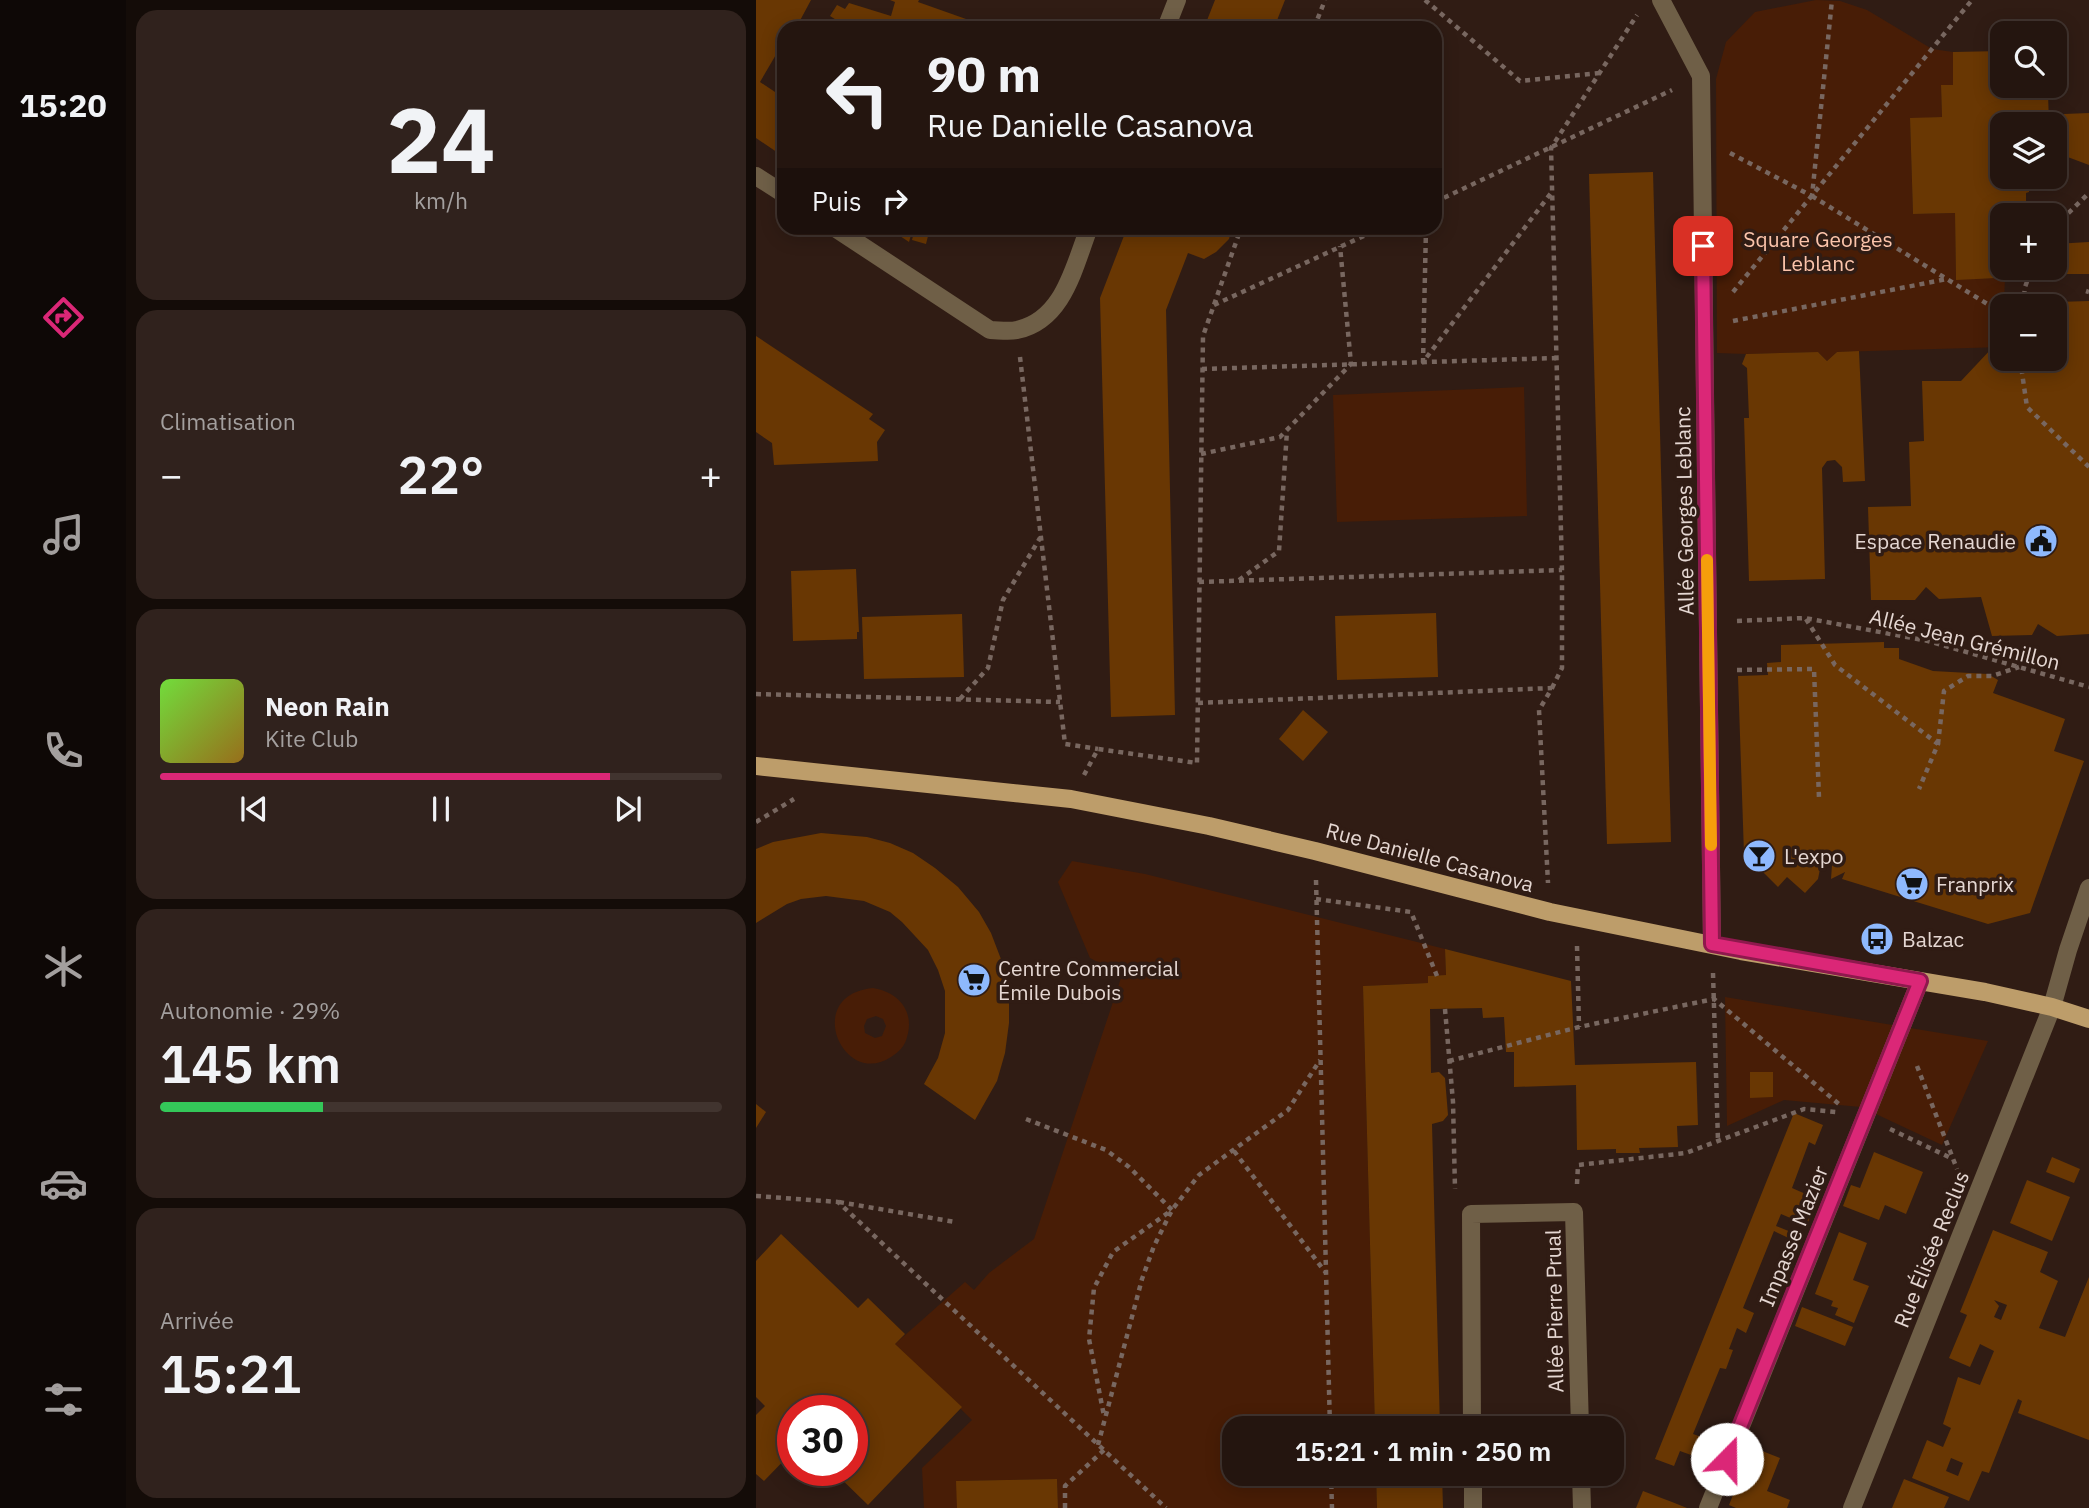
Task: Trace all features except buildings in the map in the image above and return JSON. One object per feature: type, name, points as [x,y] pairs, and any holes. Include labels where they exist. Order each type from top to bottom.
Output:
[{"type":"main road","name":"Rue Danielle Casanova","points":[[756,765],[1071,799],[1209,826],[1315,851],[1550,912],[2052,1007],[2089,1019]]},
{"type":"street","points":[[1169,21],[1177,0]]},
{"type":"street","points":[[1661,0],[1701,76]]},
{"type":"street","name":"Allée Georges Leblanc","points":[[1701,76],[1712,944]]},
{"type":"street","points":[[756,176],[777,190]]},
{"type":"street","points":[[846,235],[990,330],[1017,330],[1040,320],[1060,301],[1085,235]]},
{"type":"street","name":"Rue Élisée Reclus","points":[[1852,1508],[2052,1007],[2089,888]]},
{"type":"street","name":"Impasse Mazier","points":[[1708,1508],[1858,1115],[1902,1026],[1920,981]]},
{"type":"street","name":"Allée Pierre Prual","points":[[1471,1214],[1574,1212],[1580,1416]]},
{"type":"street","points":[[1471,1214],[1472,1416]]},
{"type":"street","points":[[1473,1486],[1473,1508]]},
{"type":"street","points":[[1581,1486],[1582,1508]]},
{"type":"path","points":[[1317,21],[1325,0]]},
{"type":"path","points":[[1425,0],[1520,81],[1600,73]]},
{"type":"path","points":[[1812,196],[1832,0]]},
{"type":"path","points":[[1704,327],[1972,0]]},
{"type":"path","points":[[1550,912],[1539,710],[1562,668],[1551,148],[1641,10]]},
{"type":"path","points":[[1442,199],[1701,76]]},
{"type":"path","points":[[1702,138],[1812,196],[1990,306]]},
{"type":"path","points":[[1423,362],[1552,192]]},
{"type":"path","points":[[2067,214],[2089,193]]},
{"type":"path","points":[[1017,330],[1065,744],[1197,762],[1202,336],[1238,235]]},
{"type":"path","points":[[1213,306],[1365,235]]},
{"type":"path","points":[[1423,362],[1426,235]]},
{"type":"path","points":[[1201,454],[1280,437],[1351,364],[1340,246]]},
{"type":"path","points":[[1704,327],[1947,279]]},
{"type":"path","points":[[1202,369],[1556,358]]},
{"type":"path","points":[[2022,371],[2027,407],[2089,467]]},
{"type":"path","points":[[1238,580],[1279,551],[1287,430]]},
{"type":"path","points":[[960,699],[988,668],[1003,600],[1041,537]]},
{"type":"path","points":[[1199,582],[1562,570]]},
{"type":"path","points":[[1805,618],[1835,665],[1938,744]]},
{"type":"path","name":"Allée Jean Grémillon","points":[[1708,622],[1805,618],[1928,641],[2089,687]]},
{"type":"path","points":[[1919,789],[1938,744],[1944,691],[1968,676],[1992,676],[2019,667]]},
{"type":"path","points":[[1753,670],[1814,670],[1819,798]]},
{"type":"path","points":[[1198,703],[1552,688]]},
{"type":"path","points":[[756,694],[1060,702]]},
{"type":"path","points":[[1071,799],[1098,749]]},
{"type":"path","points":[[1315,851],[1330,1416]]},
{"type":"path","points":[[1316,899],[1411,912],[1437,976]]},
{"type":"path","points":[[1576,917],[1579,1027]]},
{"type":"path","points":[[1712,944],[1718,1141]]},
{"type":"path","points":[[1449,1060],[1579,1027],[1714,999]]},
{"type":"path","points":[[1714,999],[1858,1115],[1953,1159]]},
{"type":"path","points":[[1445,1009],[1455,1189],[1471,1214]]},
{"type":"path","points":[[1902,1026],[1972,1209]]},
{"type":"path","points":[[1098,1445],[1142,1279],[1154,1246],[1172,1210],[1199,1175],[1288,1110],[1321,1060]]},
{"type":"path","points":[[1574,1212],[1578,1165],[1686,1153],[1804,1109],[1858,1115]]},
{"type":"path","points":[[1026,1119],[1106,1150],[1129,1167],[1172,1210]]},
{"type":"path","points":[[1234,1151],[1326,1273]]},
{"type":"path","points":[[756,1196],[838,1202],[955,1222]]},
{"type":"path","points":[[838,1202],[1166,1508]]},
{"type":"path","points":[[1105,1420],[1089,1339],[1094,1288],[1113,1252],[1172,1210]]},
{"type":"path","points":[[1065,1508],[1065,1486],[1104,1450]]},
{"type":"path","points":[[1331,1486],[1332,1508]]},
{"type":"green space","name":"Square Georges Leblanc","points":[[1816,0],[1840,1],[1867,10],[1932,49],[1953,52],[1953,85],[1941,86],[1942,117],[1910,119],[1913,214],[1955,213],[1956,279],[2005,280],[2004,294],[1990,294],[1990,347],[1837,352],[1827,361],[1818,352],[1717,353],[1716,79],[1726,42],[1755,12]]},
{"type":"green space","points":[[1524,387],[1527,516],[1337,522],[1333,395]]},
{"type":"green space","points":[[1072,861],[1145,874],[1445,949],[1446,975],[1428,976],[1428,983],[1363,986],[1375,1416],[1222,1416],[1222,1486],[1376,1486],[1377,1508],[1058,1508],[1057,1479],[957,1481],[957,1508],[924,1508],[922,1468],[972,1420],[895,1344],[965,1282],[974,1290],[989,1273],[1034,1239],[1122,975],[1090,958],[1058,882]]},
{"type":"green space","points":[[873,988],[890,994],[902,1004],[909,1019],[909,1028],[905,1043],[894,1055],[874,1064],[858,1061],[845,1051],[837,1037],[835,1021],[839,1006],[851,994]],"holes":[[[876,1016],[883,1019],[886,1026],[882,1036],[875,1038],[865,1033],[867,1019]]]},
{"type":"green space","points":[[1725,997],[1988,1041],[1942,1145],[1861,1107],[1784,1100],[1727,1126]]},
{"type":"slow traffic","points":[[1707,560],[1711,845]]},
{"type":"place","name":"Espace Renaudie","points":[[2041,541]]},
{"type":"place","name":"L'expo","points":[[1759,856]]},
{"type":"place","name":"Franprix","points":[[1912,884]]},
{"type":"place","name":"Balzac","points":[[1877,939]]},
{"type":"place","name":"Centre Commercial Émile Dubois","points":[[974,980]]},
{"type":"route","points":[[1703,246],[1712,944],[1920,981],[1727,1459]]}]
